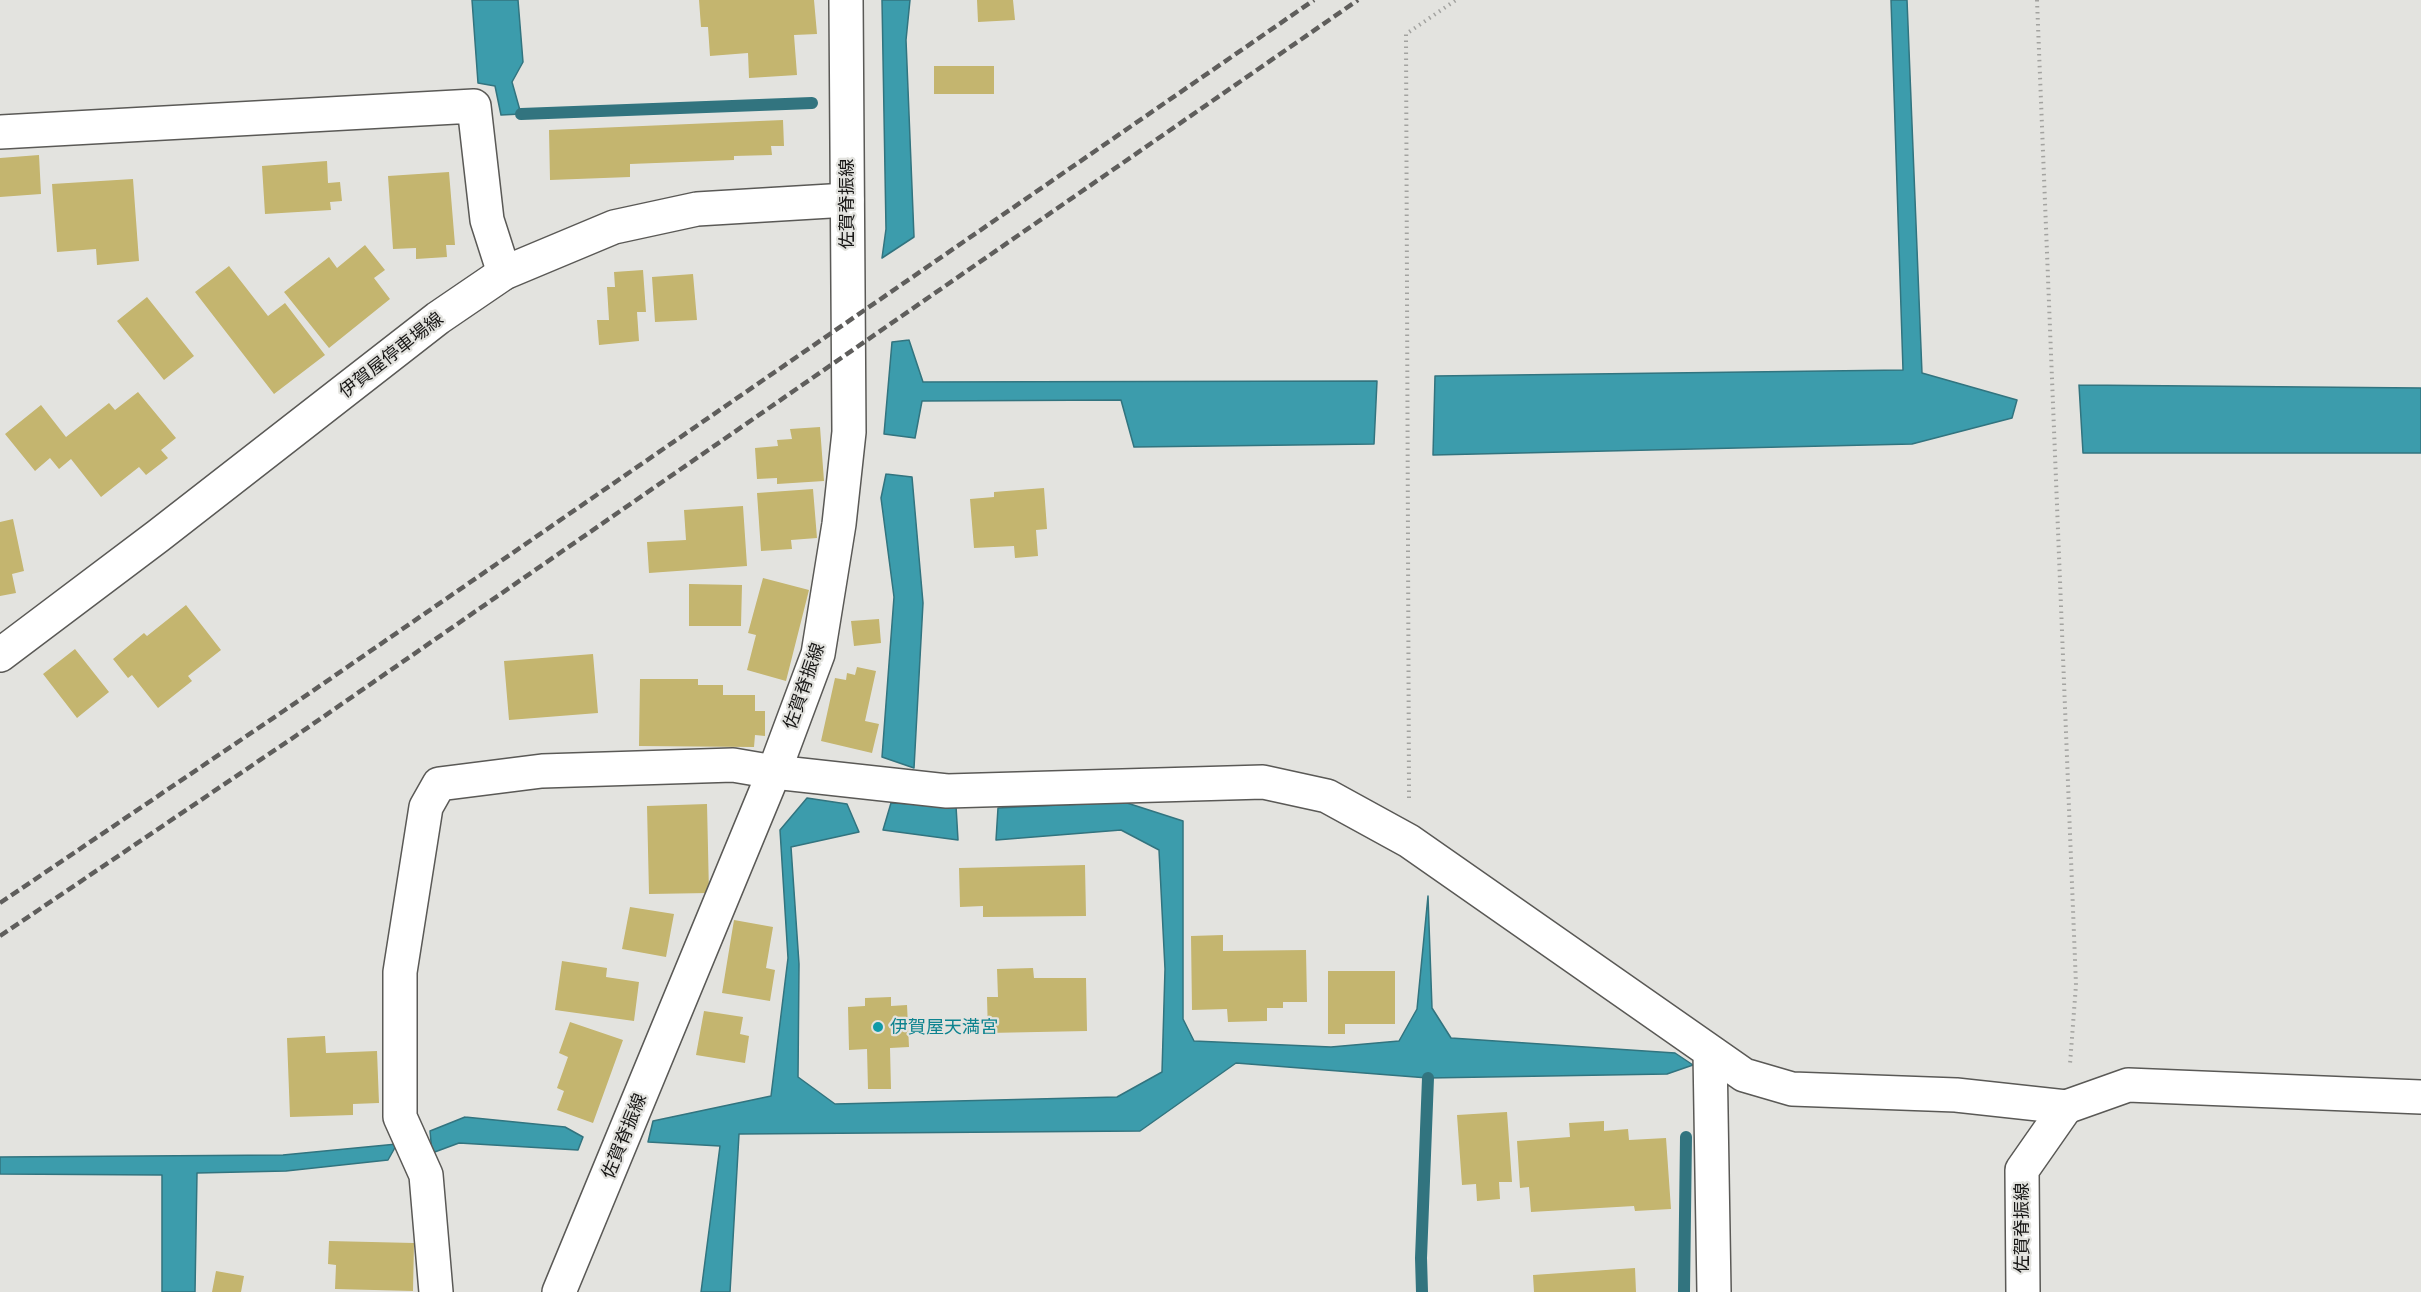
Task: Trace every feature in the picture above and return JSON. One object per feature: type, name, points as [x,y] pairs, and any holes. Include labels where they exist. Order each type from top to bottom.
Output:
[{"type":"street","name":"佐賀脊振線","points":[[559,1292],[774,772],[818,654],[839,524],[849,432],[846,0]]},
{"type":"street","points":[[0,132],[474,106],[487,220],[504,273]]},
{"type":"street","name":"伊賀屋停車場線","points":[[0,655],[158,536],[438,318],[504,273],[614,227],[697,209],[847,200]]},
{"type":"street","points":[[436,1292],[426,1175],[400,1117],[400,972],[426,807],[439,784],[566,770],[733,765],[774,772],[947,791],[1263,782],[1326,796],[1409,841],[1744,1075],[1792,1089],[1956,1095],[2066,1107],[2128,1085],[2421,1097]]},
{"type":"street","points":[[1710,1052],[1714,1292]]},
{"type":"street","name":"佐賀脊振線","points":[[2023,1292],[2022,1170],[2066,1107]]},
{"type":"path","points":[[1409,841],[1406,34],[1456,0]]},
{"type":"path","points":[[2037,0],[2076,985],[2066,1107]]},
{"type":"water","points":[[472,0],[518,0],[523,62],[512,82],[521,114],[501,115],[495,86],[478,83]]},
{"type":"water","points":[[882,0],[910,0],[906,40],[914,237],[882,258],[886,229]]},
{"type":"water","points":[[1891,0],[1907,0],[1922,373],[2017,400],[2012,418],[1912,444],[1433,455],[1435,376],[1903,370]]},
{"type":"water","points":[[909,340],[923,382],[1377,381],[1374,444],[1134,447],[1121,400],[922,401],[915,438],[884,434],[892,342]]},
{"type":"water","points":[[2079,385],[2421,388],[2421,453],[2083,453]]},
{"type":"water","points":[[886,474],[912,477],[923,603],[914,768],[882,757],[894,597],[881,498]]},
{"type":"water","points":[[807,798],[847,804],[859,832],[791,847],[799,964],[798,1077],[835,1104],[1117,1097],[1162,1072],[1165,969],[1159,850],[1121,830],[996,840],[998,808],[1124,802],[1183,821],[1183,1019],[1194,1041],[1331,1047],[1399,1041],[1417,1009],[1428,896],[1432,1008],[1451,1038],[1675,1053],[1693,1065],[1667,1074],[1428,1078],[1236,1063],[1140,1131],[739,1134],[730,1292],[701,1292],[720,1146],[648,1142],[653,1121],[771,1096],[788,958],[780,830]]},
{"type":"water","points":[[891,803],[956,806],[958,840],[883,830]]},
{"type":"water","points":[[465,1117],[565,1127],[583,1137],[578,1150],[459,1143],[432,1153],[430,1131]]},
{"type":"water","points":[[397,1144],[388,1160],[286,1171],[197,1173],[195,1292],[162,1292],[162,1175],[0,1174],[0,1157],[283,1155]]},
{"type":"building","points":[[699,0],[814,0],[817,34],[794,35],[797,75],[749,78],[748,53],[710,56],[708,27],[701,27]]},
{"type":"building","points":[[977,0],[1013,0],[1015,20],[978,22]]},
{"type":"building","points":[[934,66],[994,66],[994,94],[934,94]]},
{"type":"building","points":[[783,120],[784,146],[771,146],[772,155],[734,156],[734,160],[630,164],[630,177],[550,180],[549,130]]},
{"type":"building","points":[[39,155],[41,194],[0,197],[0,158]]},
{"type":"building","points":[[327,161],[328,183],[340,182],[342,201],[330,202],[331,210],[265,214],[262,166]]},
{"type":"building","points":[[449,172],[455,245],[446,245],[447,257],[416,259],[416,248],[393,249],[388,176]]},
{"type":"building","points":[[133,179],[139,261],[97,265],[96,249],[57,252],[52,184]]},
{"type":"building","points":[[365,245],[385,270],[374,278],[390,299],[329,348],[284,292],[329,257],[337,268]]},
{"type":"building","points":[[229,266],[268,316],[285,303],[325,355],[274,394],[195,292]]},
{"type":"building","points":[[643,270],[646,312],[637,312],[639,341],[599,345],[597,320],[609,320],[607,287],[615,287],[614,272]]},
{"type":"building","points":[[693,274],[697,320],[655,322],[652,277]]},
{"type":"building","points":[[147,297],[194,356],[164,380],[117,321]]},
{"type":"building","points":[[138,392],[176,438],[161,450],[168,458],[146,475],[139,467],[101,497],[71,459],[59,469],[50,458],[35,471],[5,434],[41,405],[66,437],[109,403],[115,410]]},
{"type":"building","points":[[820,427],[824,481],[777,484],[777,478],[757,479],[755,448],[778,446],[777,440],[792,439],[790,429]]},
{"type":"building","points":[[1044,488],[1047,529],[1036,530],[1038,556],[1015,558],[1014,546],[974,548],[970,499],[994,497],[994,492]]},
{"type":"building","points":[[813,489],[817,538],[791,540],[792,549],[761,551],[757,493]]},
{"type":"building","points":[[743,506],[747,566],[649,573],[647,542],[686,540],[684,510]]},
{"type":"building","points":[[13,519],[24,571],[12,574],[16,593],[0,596],[0,522]]},
{"type":"building","points":[[763,578],[809,590],[786,681],[747,670],[756,635],[748,633]]},
{"type":"building","points":[[689,584],[742,585],[741,626],[689,626]]},
{"type":"building","points":[[186,605],[221,650],[188,676],[192,681],[158,708],[132,675],[128,678],[113,659],[144,633],[147,636]]},
{"type":"building","points":[[879,619],[881,643],[854,646],[851,621]]},
{"type":"building","points":[[75,649],[109,692],[77,718],[43,674]]},
{"type":"building","points":[[593,654],[598,713],[509,720],[504,661]]},
{"type":"building","points":[[857,667],[876,671],[865,721],[879,724],[872,753],[821,741],[835,678],[846,680],[847,673],[855,675]]},
{"type":"building","points":[[640,679],[698,679],[698,685],[723,685],[723,695],[755,695],[755,711],[765,711],[765,736],[755,735],[754,747],[639,746]]},
{"type":"building","points":[[707,804],[709,893],[649,894],[647,806]]},
{"type":"building","points":[[1085,865],[1086,916],[983,917],[983,906],[960,907],[959,868]]},
{"type":"building","points":[[630,907],[674,914],[666,957],[622,949]]},
{"type":"building","points":[[734,920],[773,927],[766,968],[775,970],[770,1001],[722,993]]},
{"type":"building","points":[[1223,935],[1223,951],[1306,950],[1307,1002],[1283,1002],[1283,1008],[1267,1008],[1267,1021],[1228,1022],[1227,1009],[1192,1010],[1191,936]]},
{"type":"building","points":[[562,961],[607,968],[606,977],[639,982],[634,1021],[555,1010]]},
{"type":"building","points":[[1033,968],[1034,978],[1086,978],[1087,1031],[988,1033],[987,997],[998,997],[997,969]]},
{"type":"building","points":[[1328,971],[1395,971],[1395,1024],[1345,1024],[1345,1034],[1328,1034]]},
{"type":"building","name":"伊賀屋天満宮","points":[[891,997],[891,1006],[907,1005],[909,1047],[890,1048],[891,1089],[868,1089],[867,1049],[849,1050],[848,1007],[865,1006],[865,998]]},
{"type":"building","points":[[704,1011],[743,1017],[740,1034],[749,1036],[745,1063],[696,1055]]},
{"type":"building","points":[[570,1022],[623,1040],[593,1123],[557,1110],[564,1091],[557,1088],[568,1057],[559,1053]]},
{"type":"building","points":[[325,1036],[326,1053],[377,1051],[379,1103],[353,1104],[353,1115],[290,1117],[287,1038]]},
{"type":"building","points":[[1507,1112],[1512,1182],[1499,1182],[1500,1199],[1477,1201],[1476,1184],[1462,1185],[1457,1115]]},
{"type":"building","points":[[1604,1121],[1604,1131],[1628,1129],[1629,1140],[1666,1138],[1671,1209],[1635,1211],[1634,1206],[1531,1212],[1529,1187],[1520,1188],[1517,1141],[1570,1137],[1569,1123]]},
{"type":"building","points":[[329,1241],[414,1243],[413,1291],[335,1289],[336,1265],[328,1264]]},
{"type":"building","points":[[1635,1268],[1636,1292],[1534,1292],[1533,1275]]},
{"type":"building","points":[[216,1271],[244,1276],[241,1292],[212,1292]]},
{"type":"waterway","points":[[521,114],[812,103]]},
{"type":"waterway","points":[[1422,1292],[1421,1258],[1428,1078]]},
{"type":"waterway","points":[[1684,1292],[1686,1137]]},
{"type":"railway","points":[[0,903],[285,710],[1314,0]]},
{"type":"railway","points":[[0,936],[297,735],[1358,0]]},
{"type":"place","name":"伊賀屋天満宮","points":[[878,1027]]}]
